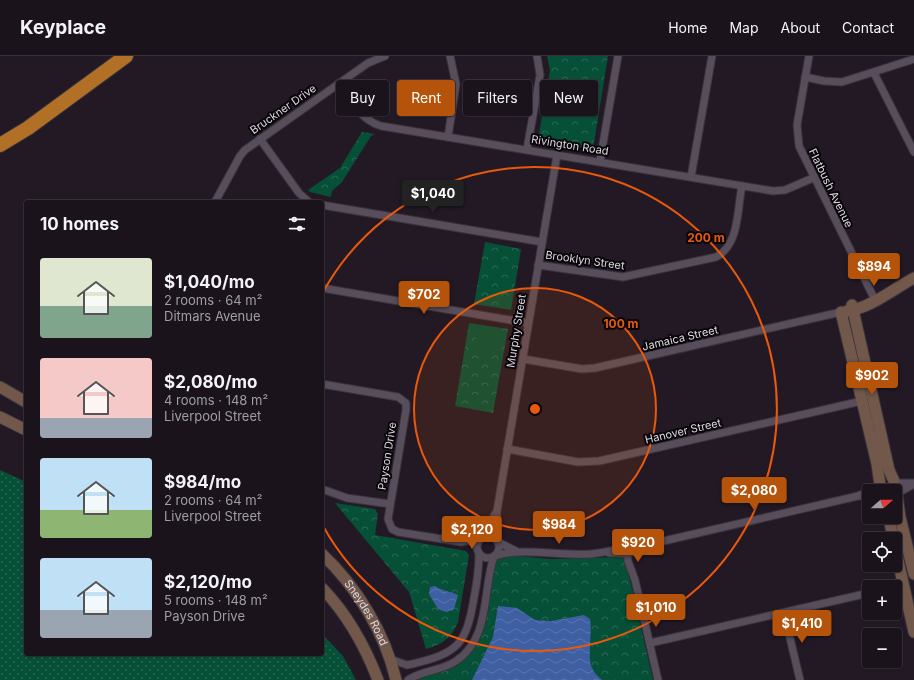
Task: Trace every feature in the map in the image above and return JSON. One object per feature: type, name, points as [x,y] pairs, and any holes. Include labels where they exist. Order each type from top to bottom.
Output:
[{"type":"highway","points":[[0,145],[28,128],[126,56]]},
{"type":"street","name":"Bruckner Drive","points":[[344,80],[368,63],[385,56]]},
{"type":"street","points":[[448,137],[456,84],[450,56]]},
{"type":"street","points":[[527,149],[540,75],[537,56]]},
{"type":"street","points":[[600,161],[618,56]]},
{"type":"street","points":[[691,177],[712,56]]},
{"type":"street","name":"Flatbush Avenue","points":[[809,56],[796,132],[801,153],[874,297]]},
{"type":"street","points":[[805,77],[837,83],[914,60]]},
{"type":"street","points":[[874,73],[914,152]]},
{"type":"street","name":"Bruckner Drive","points":[[216,200],[240,156],[260,139],[336,85]]},
{"type":"street","name":"Rivington Road","points":[[364,116],[374,124],[742,186],[779,191],[790,189],[813,178]]},
{"type":"street","points":[[260,139],[299,193],[306,200]]},
{"type":"street","name":"Murphy Street","points":[[497,540],[497,511],[557,155]]},
{"type":"street","name":"Brooklyn Street","points":[[538,264],[623,277],[716,257],[724,252],[732,242],[742,186]]},
{"type":"street","points":[[324,205],[542,242]]},
{"type":"street","points":[[879,484],[877,464],[841,312],[913,278]]},
{"type":"street","points":[[324,288],[528,323]]},
{"type":"street","points":[[852,308],[889,470],[894,484]]},
{"type":"street","name":"Jamaica Street","points":[[523,359],[582,369],[595,368],[841,312]]},
{"type":"street","name":"Payson Drive","points":[[324,384],[398,397],[406,403],[388,522],[394,530],[461,542],[478,551]]},
{"type":"street","points":[[0,387],[24,401]]},
{"type":"street","name":"Hanover Street","points":[[507,449],[578,462],[599,461],[862,401]]},
{"type":"street","points":[[0,417],[24,429]]},
{"type":"street","points":[[883,484],[888,479],[892,484]]},
{"type":"street","points":[[902,488],[914,484]]},
{"type":"street","points":[[324,490],[347,498],[390,504]]},
{"type":"street","points":[[478,551],[486,558],[516,551],[564,554],[602,552],[615,549],[628,552],[640,544],[654,543],[862,494]]},
{"type":"street","name":"Murphy Street","points":[[482,538],[497,511]]},
{"type":"street","points":[[902,524],[914,574]]},
{"type":"street","points":[[390,659],[407,665],[412,664],[442,655],[460,642],[470,621],[479,566],[477,544],[482,538],[491,536],[516,551]]},
{"type":"street","name":"Payson Drive","points":[[461,542],[482,538]]},
{"type":"street","points":[[408,680],[455,662],[473,644],[481,626],[489,572],[495,556],[500,548],[497,540]]},
{"type":"street","points":[[628,552],[658,680]]},
{"type":"street","name":"Sneydes Road","points":[[324,556],[349,583],[365,607],[390,659],[396,680]]},
{"type":"street","name":"Sneydes Road","points":[[324,590],[350,623],[366,651],[378,680]]},
{"type":"street","points":[[650,643],[862,595]]},
{"type":"street","points":[[902,595],[914,632]]},
{"type":"street","points":[[784,613],[800,680]]},
{"type":"green space","points":[[547,56],[608,56],[593,149],[538,140],[542,116],[598,116],[598,80],[548,80],[550,70]]},
{"type":"green space","points":[[362,132],[375,134],[371,136],[342,182],[332,191],[331,197],[310,192],[308,190],[340,168]]},
{"type":"green space","points":[[485,242],[521,249],[511,310],[474,304]]},
{"type":"green space","points":[[469,323],[508,329],[493,413],[455,406]]},
{"type":"green space","points":[[478,325],[503,329],[499,354],[474,350]]},
{"type":"green space","points":[[0,470],[24,481],[24,656],[324,656],[324,636],[343,656],[356,680],[0,680]]},
{"type":"green space","points":[[335,503],[375,509],[378,514],[375,535],[466,551],[469,555],[458,622],[456,628],[449,637],[441,643],[426,649],[409,592]]},
{"type":"green space","points":[[508,555],[550,559],[622,557],[626,563],[653,680],[413,680],[471,650],[493,567],[497,558]]},
{"type":"water","points":[[435,586],[458,595],[454,609],[446,612],[438,609],[429,594],[430,587]]},
{"type":"water","points":[[498,606],[517,608],[535,620],[551,621],[584,615],[590,619],[590,660],[593,670],[602,680],[472,680],[493,637]]}]
